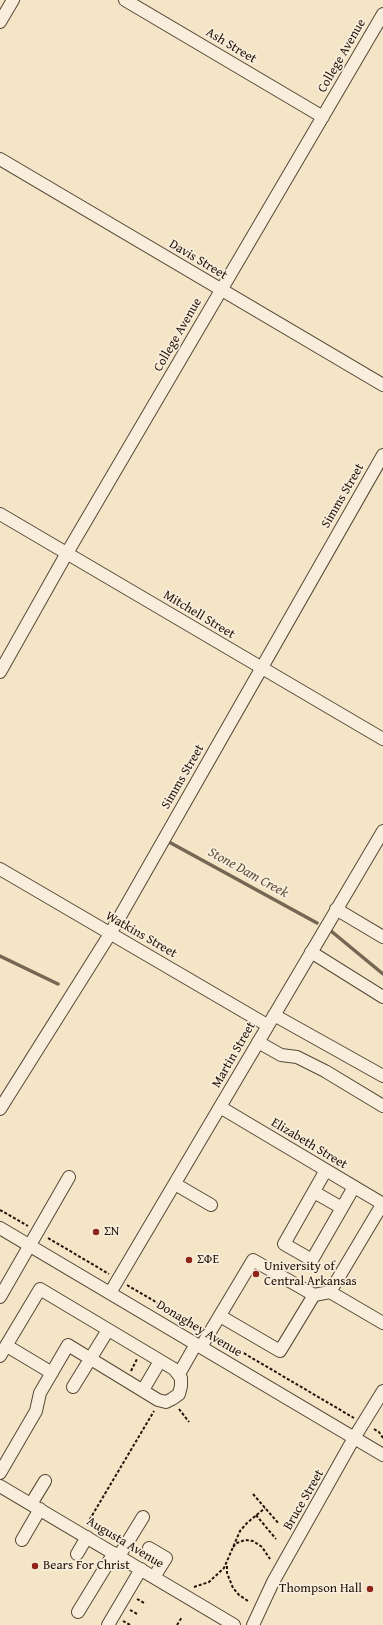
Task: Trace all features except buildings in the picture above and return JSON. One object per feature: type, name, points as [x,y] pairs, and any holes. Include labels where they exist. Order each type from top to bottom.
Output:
[{"type":"street","points":[[0,22],[13,0]]},
{"type":"street","name":"Ash Street","points":[[125,0],[322,117]]},
{"type":"street","name":"College Avenue","points":[[0,672],[67,553],[383,14]]},
{"type":"street","name":"Davis Street","points":[[0,159],[383,385]]},
{"type":"street","name":"Simms Street","points":[[0,1108],[110,934],[383,455]]},
{"type":"street","name":"Mitchell Street","points":[[0,514],[383,739]]},
{"type":"street","name":"Martin Street","points":[[110,1293],[383,831]]},
{"type":"street","name":"Watkins Street","points":[[0,868],[110,934],[270,1020],[383,1076]]},
{"type":"street","points":[[336,909],[383,937]]},
{"type":"street","points":[[311,952],[383,997]]},
{"type":"street","points":[[258,1042],[281,1055],[297,1057],[325,1071],[383,1106]]},
{"type":"street","name":"Elizabeth Street","points":[[220,1107],[383,1204]]},
{"type":"street","points":[[326,1170],[284,1244],[312,1260],[354,1187]]},
{"type":"street","points":[[0,1297],[69,1177]]},
{"type":"street","points":[[175,1184],[212,1205]]},
{"type":"street","points":[[314,1192],[342,1208]]},
{"type":"street","points":[[330,1292],[383,1204]]},
{"type":"street","name":"Donaghey Avenue","points":[[0,1228],[383,1455]]},
{"type":"street","points":[[0,1473],[36,1411],[40,1393],[68,1345],[158,1400],[166,1402],[179,1394],[181,1386],[179,1374],[210,1333],[253,1260],[314,1295],[330,1292],[383,1323]]},
{"type":"street","points":[[52,1373],[3,1351],[40,1289],[179,1374]]},
{"type":"street","points":[[220,1316],[280,1351],[314,1295]]},
{"type":"street","points":[[73,1387],[108,1330]]},
{"type":"street","points":[[143,1390],[160,1361]]},
{"type":"street","name":"Bruce Street","points":[[253,1625],[273,1582],[354,1438],[383,1391]]},
{"type":"street","points":[[22,1540],[45,1481]]},
{"type":"street","name":"Augusta Avenue","points":[[0,1486],[234,1625]]},
{"type":"street","points":[[78,1612],[116,1554],[143,1517]]},
{"type":"street","points":[[78,1554],[88,1537]]},
{"type":"street","points":[[149,1548],[166,1558],[154,1577]]},
{"type":"street","points":[[108,1625],[141,1569]]},
{"type":"path","points":[[0,1210],[340,1410]]},
{"type":"path","points":[[128,1376],[139,1357]]},
{"type":"path","points":[[87,1525],[156,1408]]},
{"type":"path","points":[[179,1409],[189,1422]]},
{"type":"path","points":[[374,1429],[379,1432],[383,1438]]},
{"type":"path","points":[[253,1494],[279,1524]]},
{"type":"path","points":[[193,1588],[209,1582],[220,1573],[227,1564],[237,1536],[244,1526],[265,1508]]},
{"type":"path","points":[[256,1515],[276,1539]]},
{"type":"path","points":[[233,1548],[245,1540],[253,1541],[262,1547],[270,1559]]},
{"type":"path","points":[[227,1564],[227,1573],[233,1588],[239,1595],[248,1601]]},
{"type":"path","points":[[134,1598],[144,1603]]},
{"type":"path","points":[[128,1608],[137,1614]]},
{"type":"path","points":[[177,1625],[182,1617]]},
{"type":"path","points":[[121,1620],[130,1625]]},
{"type":"waterway","name":"Stone Dam Creek","points":[[169,842],[317,923]]},
{"type":"waterway","name":"Stone Dam Creek","points":[[331,931],[383,974]]},
{"type":"waterway","name":"Stone Dam Creek","points":[[0,956],[58,984]]},
{"type":"place","name":"ΣΝ","points":[[96,1232]]},
{"type":"place","name":"ΣΦΕ","points":[[189,1260]]},
{"type":"place","name":"University of Central Arkansas","points":[[256,1274]]},
{"type":"place","name":"Bears For Christ","points":[[35,1566]]},
{"type":"place","name":"Thompson Hall","points":[[370,1589]]}]
